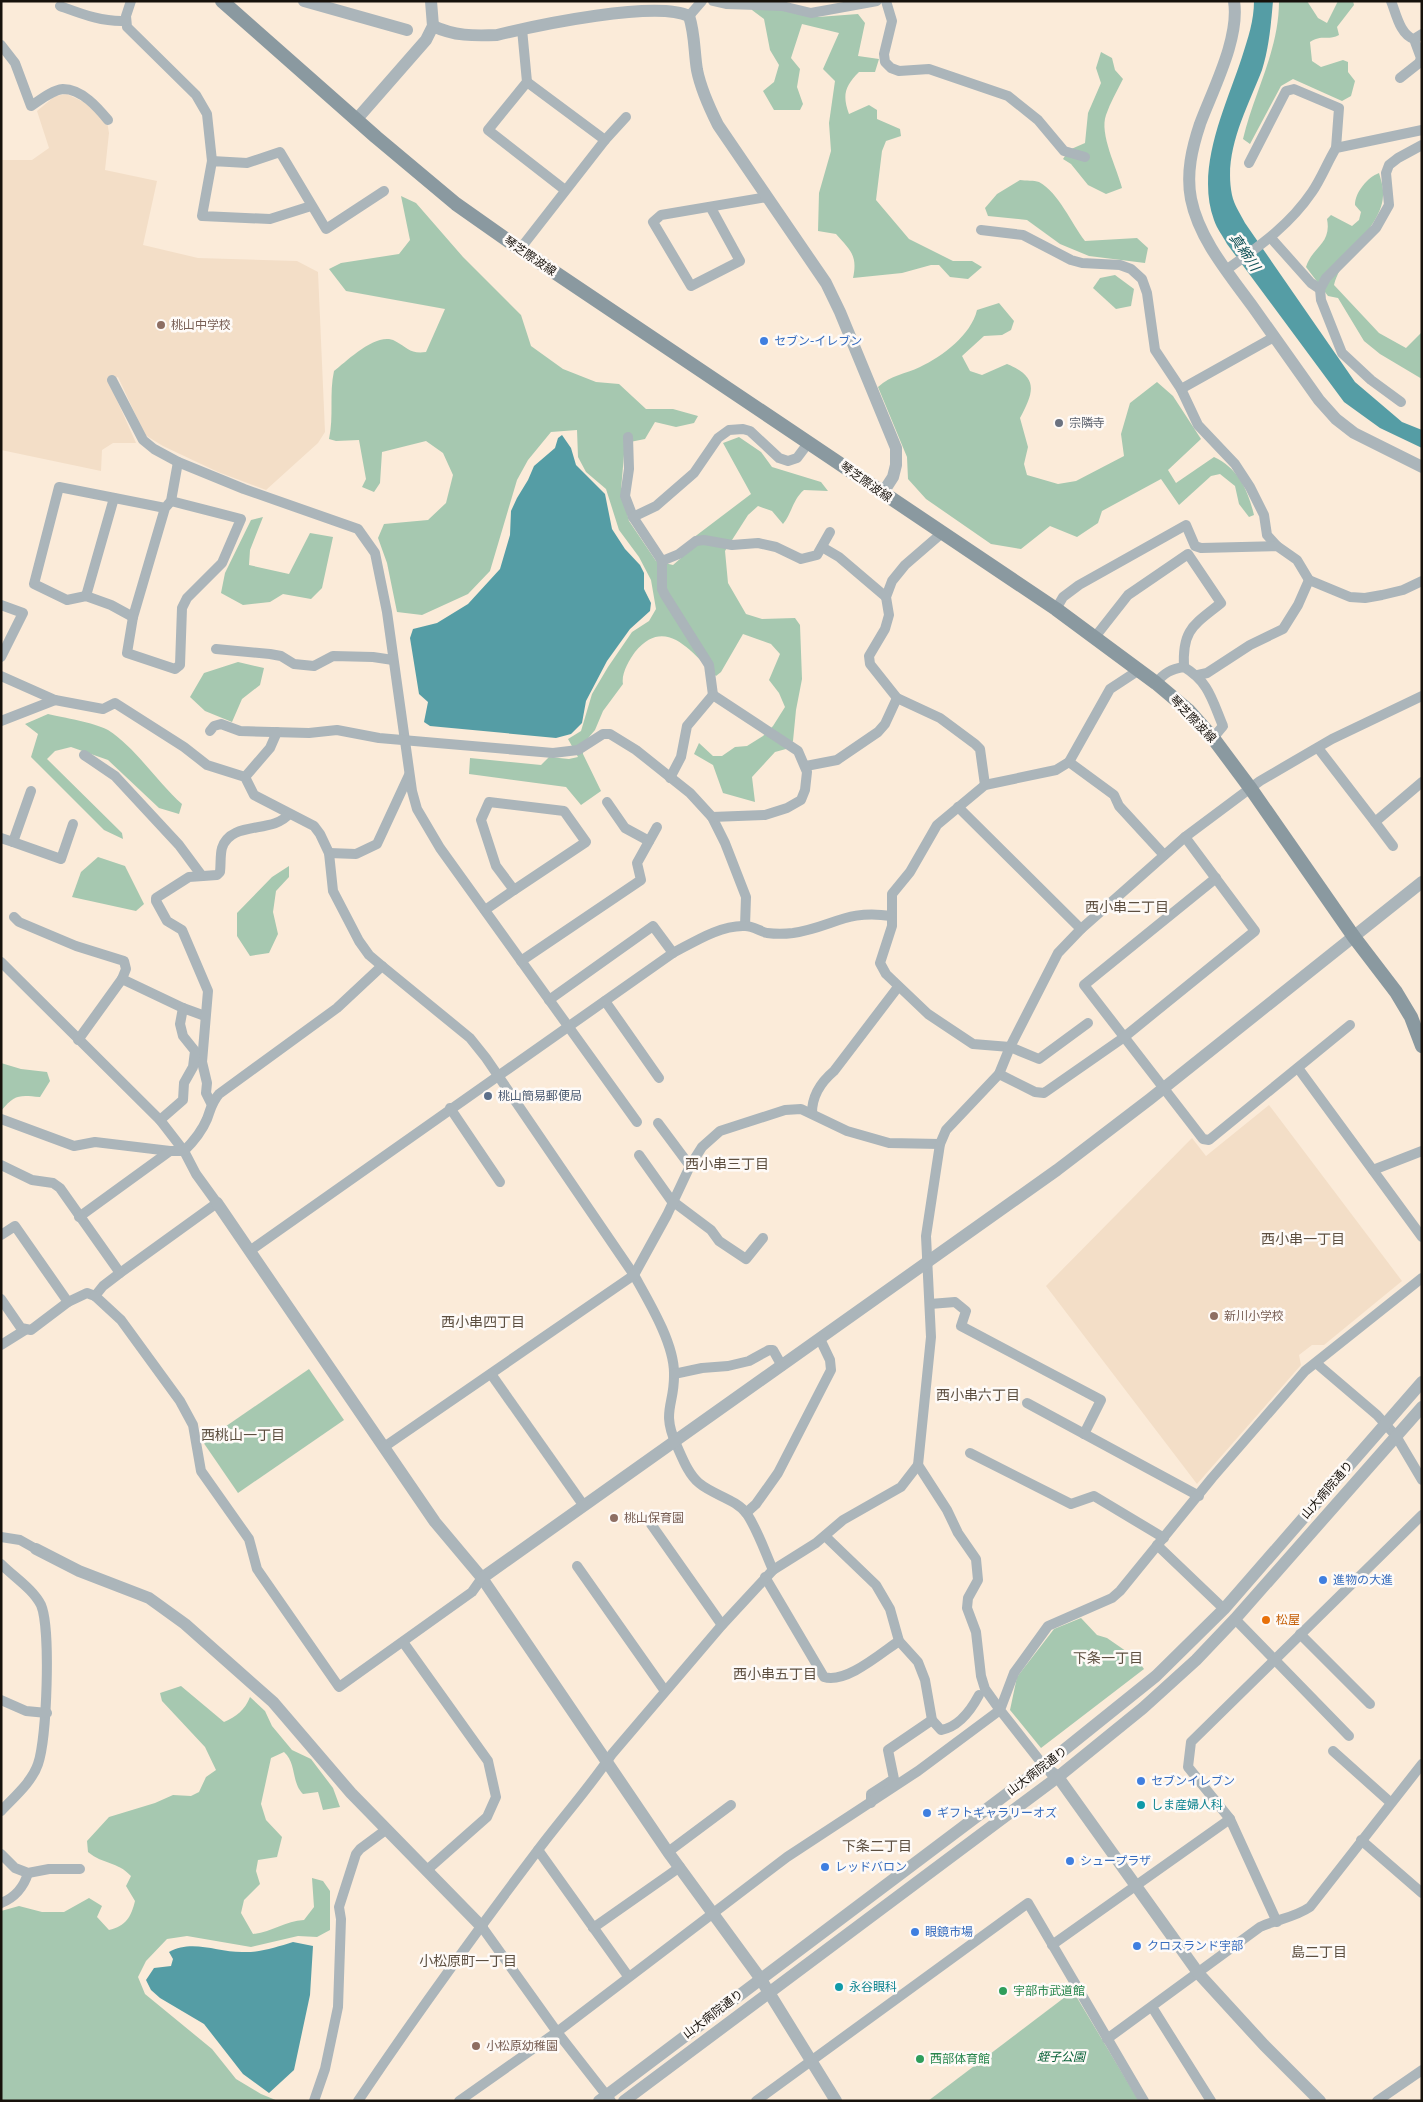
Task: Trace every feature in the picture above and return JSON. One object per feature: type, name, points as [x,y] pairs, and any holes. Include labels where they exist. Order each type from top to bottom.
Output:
[{"type":"main road","name":"琴芝際波線","points":[[224,2],[356,120],[456,204],[520,249],[809,442],[882,494],[1056,609],[1156,683],[1188,710],[1213,738],[1251,789],[1354,937],[1396,992],[1410,1017],[1422,1046]]},
{"type":"street","points":[[131,1],[125,21],[127,27],[196,95],[207,114],[212,161],[202,216],[270,220],[311,206]]},
{"type":"street","points":[[304,1],[407,30]]},
{"type":"street","points":[[356,120],[426,40],[433,26],[431,1]]},
{"type":"street","points":[[689,16],[702,1]]},
{"type":"street","points":[[713,1],[726,4],[782,6],[811,13],[876,1]]},
{"type":"street","points":[[886,1],[892,21],[884,54],[885,62],[891,68],[899,71],[930,69],[1008,96],[1038,120],[1064,151],[1085,157]]},
{"type":"street","points":[[1234,1],[1235,24],[1191,153],[1189,176],[1191,198],[1196,218],[1230,267],[1274,337],[1319,400],[1336,420],[1354,433],[1422,467]]},
{"type":"street","points":[[1391,1],[1402,28],[1409,38],[1418,36],[1421,58],[1418,63],[1400,78]]},
{"type":"street","points":[[60,6],[113,22],[125,21]]},
{"type":"street","points":[[433,26],[451,33],[477,36],[522,29],[617,8],[667,7],[689,16],[692,25],[697,72],[707,102],[718,125],[826,283],[840,312],[896,448],[896,465],[893,477],[882,494]]},
{"type":"street","points":[[522,29],[527,82],[488,130],[566,190]]},
{"type":"street","points":[[1,45],[15,63],[31,106],[64,89],[92,102],[108,120]]},
{"type":"street","points":[[527,82],[605,140]]},
{"type":"street","points":[[1230,267],[1270,239],[1299,210],[1336,148],[1339,108],[1294,88],[1286,91],[1250,163]]},
{"type":"street","points":[[520,249],[605,140],[626,117]]},
{"type":"street","points":[[1336,148],[1422,130]]},
{"type":"street","points":[[1401,402],[1370,380],[1342,353],[1321,300],[1320,289],[1326,278],[1376,228],[1388,205],[1386,173],[1389,165],[1422,145]]},
{"type":"street","points":[[212,161],[247,163],[280,152],[326,229],[384,191]]},
{"type":"street","points":[[711,208],[740,261],[691,286],[653,222],[661,215],[768,197]]},
{"type":"street","points":[[981,230],[1023,235],[1071,260],[1082,263],[1120,265],[1131,270],[1142,279],[1147,293],[1155,350],[1181,389],[1198,425],[1235,464],[1250,488],[1264,515],[1267,536],[1276,546],[1297,560],[1309,580],[1350,597],[1365,598],[1403,590],[1422,581]]},
{"type":"street","points":[[1270,239],[1311,283],[1320,289]]},
{"type":"street","points":[[1181,389],[1274,337]]},
{"type":"street","points":[[112,380],[143,440],[178,462],[244,489],[358,529],[375,553],[388,612],[404,740],[417,809],[440,848],[637,1122]]},
{"type":"street","points":[[633,517],[656,506],[694,473],[718,438],[729,430],[743,429],[750,431],[780,458],[788,461],[796,458],[809,442]]},
{"type":"street","points":[[628,437],[628,469],[625,496],[633,517],[662,561],[662,589],[709,665],[713,695],[687,726],[681,757],[670,778]]},
{"type":"street","points":[[133,617],[111,605],[86,596],[67,600],[34,584],[59,488],[168,505],[241,519],[222,564],[187,598],[182,608],[180,665],[175,668],[127,653],[133,617],[168,505],[178,462]]},
{"type":"street","points":[[86,596],[114,498]]},
{"type":"street","points":[[1056,609],[1063,597],[1079,585],[1186,525],[1195,546],[1201,548],[1276,546]]},
{"type":"street","points":[[662,561],[679,554],[696,541],[721,542],[732,545],[758,543],[776,547],[801,559],[817,555],[830,532]]},
{"type":"street","points":[[942,533],[905,565],[892,581],[886,597],[889,615],[885,629],[869,656],[870,664],[897,698],[940,718],[980,749],[985,785]]},
{"type":"street","points":[[822,547],[840,557],[886,597]]},
{"type":"street","points":[[1095,637],[1128,595],[1188,554],[1221,603],[1188,633],[1183,644],[1184,666]]},
{"type":"street","points":[[1198,676],[1207,673],[1250,645],[1283,629],[1298,605],[1309,580]]},
{"type":"street","points":[[1,605],[23,613],[1,657]]},
{"type":"street","points":[[216,649],[270,654],[281,656],[294,664],[314,666],[334,656],[373,657],[393,660]]},
{"type":"street","points":[[1156,683],[1163,674],[1171,669],[1184,666],[1198,676],[1206,685],[1223,726],[1213,738]]},
{"type":"street","points":[[1088,1023],[1038,1059],[1010,1047],[973,1044],[928,1014],[898,987],[886,974],[880,963],[892,926],[892,894],[915,865],[937,825],[985,785],[1056,770],[1069,762],[1110,689],[1139,670]]},
{"type":"street","points":[[1,676],[55,700],[103,709],[115,703],[184,747],[207,765],[245,777],[254,795],[314,826],[329,853],[333,891],[359,941],[369,955],[470,1038],[498,1074],[634,1275],[663,1334],[672,1357],[674,1374],[667,1421],[675,1442],[689,1470],[699,1483],[730,1501],[746,1513],[773,1570]]},
{"type":"street","points":[[712,817],[765,815],[796,805],[805,790],[806,766],[798,751],[713,695]]},
{"type":"street","points":[[358,2101],[422,2007],[538,1850],[606,1762],[722,1625],[773,1570],[825,1536],[843,1520],[901,1487],[918,1465],[931,1337],[926,1236],[940,1144],[946,1130],[999,1074],[1010,1047],[1058,953],[1081,929],[1185,837],[1251,789],[1318,748],[1422,696]]},
{"type":"street","points":[[806,766],[837,760],[878,732],[885,724],[897,698]]},
{"type":"street","points":[[1,721],[55,700]]},
{"type":"street","points":[[210,731],[214,726],[221,724],[240,731],[309,733],[337,730],[354,735],[553,753],[578,750],[603,734],[610,734],[636,750],[703,805],[712,817],[725,843],[746,897],[745,926]]},
{"type":"street","points":[[245,777],[270,748],[277,732]]},
{"type":"street","points":[[1318,748],[1393,846]]},
{"type":"street","points":[[84,755],[115,776],[179,845],[202,876]]},
{"type":"street","points":[[1069,762],[1114,795],[1119,806],[1164,855]]},
{"type":"street","points":[[329,853],[356,854],[377,844],[410,775]]},
{"type":"street","points":[[1375,822],[1422,782]]},
{"type":"street","points":[[13,842],[30,791]]},
{"type":"street","points":[[485,910],[586,842],[564,811],[489,802],[481,820],[496,866],[514,890]]},
{"type":"street","points":[[607,802],[625,828],[649,841]]},
{"type":"street","points":[[958,807],[1081,929]]},
{"type":"street","points":[[211,1103],[206,1093],[207,1083],[202,1062],[208,992],[182,930],[167,921],[156,901],[161,894],[189,877],[217,875],[220,872],[222,849],[229,837],[238,832],[278,822],[289,814]]},
{"type":"street","points":[[1,838],[61,858],[73,824]]},
{"type":"street","points":[[521,961],[641,880],[637,863],[657,827]]},
{"type":"street","points":[[999,1074],[1035,1092],[1044,1093],[1123,1038],[1255,931],[1185,837]]},
{"type":"street","points":[[1216,878],[1084,985],[1123,1038],[1203,1139],[1209,1140],[1350,1025]]},
{"type":"street","points":[[1,1345],[25,1330],[31,1330],[68,1302],[87,1293],[95,1296],[121,1320],[180,1402],[194,1425],[202,1471],[249,1539],[257,1569],[339,1687],[472,1592],[482,1578],[1057,1170],[1163,1089],[1422,882]]},
{"type":"street","points":[[251,1250],[498,1074],[673,953],[712,934],[745,926],[778,934],[808,930],[854,915],[873,914],[891,916]]},
{"type":"street","points":[[14,916],[19,922],[76,946],[124,961],[126,969],[122,979],[78,1040]]},
{"type":"street","points":[[549,1000],[653,926],[673,953]]},
{"type":"street","points":[[1,962],[160,1120],[184,1151],[196,1174],[251,1250],[435,1522],[482,1578],[668,1852],[760,1978],[813,2060],[836,2101]]},
{"type":"street","points":[[184,1151],[201,1130],[208,1117],[211,1103],[219,1094],[337,1008],[382,966]]},
{"type":"street","points":[[122,979],[183,1008],[205,1016]]},
{"type":"street","points":[[812,1113],[814,1097],[824,1080],[834,1071],[898,987]]},
{"type":"street","points":[[605,1001],[658,1078]]},
{"type":"street","points":[[160,1120],[183,1100],[184,1084],[194,1060],[195,1051],[183,1036],[180,1024],[183,1008]]},
{"type":"street","points":[[1298,1068],[1422,1237]]},
{"type":"street","points":[[450,1108],[500,1182]]},
{"type":"street","points":[[384,1447],[634,1275],[674,1202],[690,1166],[702,1147],[720,1132],[785,1110],[802,1109],[847,1131],[889,1144],[940,1144]]},
{"type":"street","points":[[1,1119],[74,1146],[95,1142],[184,1151]]},
{"type":"street","points":[[658,1122],[690,1166]]},
{"type":"street","points":[[79,1217],[170,1151]]},
{"type":"street","points":[[1373,1170],[1422,1152]]},
{"type":"street","points":[[639,1155],[674,1202],[711,1230],[719,1242],[746,1259],[762,1238]]},
{"type":"street","points":[[1,1165],[32,1180],[53,1183],[60,1188],[120,1273]]},
{"type":"street","points":[[95,1296],[103,1286],[120,1273],[217,1203]]},
{"type":"street","points":[[1,1235],[15,1226],[68,1302]]},
{"type":"street","points":[[460,2101],[557,2032],[628,1976],[787,1857],[871,1803],[977,1729],[1000,1710],[1014,1673],[1048,1626],[1112,1598],[1305,1371],[1422,1278]]},
{"type":"street","points":[[1,1299],[21,1328],[25,1330]]},
{"type":"street","points":[[930,1304],[955,1302],[966,1312],[961,1326],[1101,1400],[1084,1434]]},
{"type":"street","points":[[746,1513],[756,1504],[778,1473],[831,1370],[830,1360],[820,1339]]},
{"type":"street","points":[[674,1374],[749,1361],[769,1350],[773,1350],[782,1366]]},
{"type":"street","points":[[1316,1363],[1385,1423],[1396,1436],[1422,1480]]},
{"type":"street","points":[[491,1374],[584,1506]]},
{"type":"street","name":"山大病院通り","points":[[606,2099],[760,1978],[1044,1766],[1156,1676],[1224,1609],[1422,1382]]},
{"type":"street","points":[[1027,1403],[1200,1496]]},
{"type":"street","name":"山大病院通り","points":[[624,2101],[1058,1777],[1167,1687],[1235,1619],[1422,1407]]},
{"type":"street","points":[[970,1453],[1070,1504],[1094,1496],[1160,1541],[1224,1609]]},
{"type":"street","points":[[918,1465],[947,1510],[958,1533],[976,1559],[978,1580],[968,1598],[967,1608],[976,1632],[981,1676],[986,1689],[1044,1766],[1058,1777],[1199,1974],[1264,2045],[1320,2101]]},
{"type":"street","points":[[1277,1922],[1230,1819],[1188,1767],[1191,1742],[1422,1515]]},
{"type":"street","points":[[651,1524],[722,1625]]},
{"type":"street","points":[[825,1536],[876,1585],[893,1617],[899,1641],[918,1662],[925,1680],[932,1720],[941,1730],[948,1729],[966,1715],[980,1695]]},
{"type":"street","points":[[1,1537],[20,1540],[79,1571],[149,1598],[185,1624],[273,1702],[328,1767],[482,1927],[606,2099]]},
{"type":"street","points":[[1,1564],[35,1596],[44,1614],[46,1713],[38,1765],[31,1778],[1,1812]]},
{"type":"street","points":[[577,1566],[665,1691]]},
{"type":"street","points":[[765,1577],[824,1677],[833,1680],[844,1676],[899,1641]]},
{"type":"street","points":[[1235,1619],[1350,1736]]},
{"type":"street","points":[[1300,1634],[1370,1704]]},
{"type":"street","points":[[403,1642],[488,1761],[496,1797],[486,1817],[427,1870]]},
{"type":"street","points":[[1,1700],[26,1711],[46,1713]]},
{"type":"street","points":[[871,1803],[870,1794],[894,1779],[888,1750],[932,1720]]},
{"type":"street","points":[[1333,1750],[1390,1802]]},
{"type":"street","points":[[1107,2039],[1199,1974],[1260,1927],[1301,1913],[1310,1906],[1390,1802],[1422,1764]]},
{"type":"street","points":[[668,1852],[731,1805]]},
{"type":"street","points":[[1052,1945],[1230,1819]]},
{"type":"street","points":[[314,2101],[325,2069],[338,2007],[341,1900],[360,1849],[387,1829]]},
{"type":"street","points":[[1361,1840],[1422,1893]]},
{"type":"street","points":[[538,1850],[628,1976]]},
{"type":"street","points":[[1,1854],[16,1868],[28,1873],[49,1869],[80,1869]]},
{"type":"street","points":[[593,1928],[680,1867]]},
{"type":"street","points":[[1,1903],[9,1900],[20,1889],[28,1873]]},
{"type":"street","points":[[756,2101],[1028,1903],[1144,2101]]},
{"type":"street","points":[[1152,2007],[1211,2101]]},
{"type":"street","points":[[1377,2101],[1422,2070]]},
{"type":"shaded area","name":"桃山中学校","points":[[67,94],[90,105],[107,121],[109,133],[105,170],[157,181],[143,245],[198,258],[297,261],[318,272],[325,432],[318,443],[266,490],[218,472],[163,446],[145,435],[118,377],[108,380],[136,443],[113,443],[102,450],[101,471],[1,450],[1,160],[32,160],[49,148],[37,111],[55,96]]},
{"type":"shaded area","name":"新川小学校","points":[[1269,1105],[1402,1281],[1324,1345],[1312,1345],[1299,1355],[1301,1365],[1197,1484],[1046,1286],[1192,1138],[1206,1156]]},
{"type":"green space","points":[[750,1],[787,1],[786,11],[818,17],[858,14],[865,23],[858,56],[879,59],[875,72],[859,72],[848,86],[845,96],[849,114],[869,105],[877,110],[877,119],[900,129],[901,136],[886,141],[882,151],[876,200],[909,239],[953,261],[972,261],[982,267],[968,279],[950,277],[939,265],[931,265],[902,273],[853,278],[854,258],[852,253],[836,234],[818,231],[819,193],[831,151],[829,123],[835,81],[823,69],[839,33],[802,24],[791,58],[800,69],[797,87],[803,104],[800,110],[774,110],[763,91],[774,82],[779,65],[770,50],[764,19],[752,10]]},
{"type":"green space","points":[[1279,1],[1307,1],[1318,18],[1327,23],[1338,1],[1353,1],[1354,5],[1337,27],[1339,35],[1318,38],[1310,42],[1312,61],[1321,67],[1343,60],[1348,62],[1348,72],[1355,81],[1351,96],[1342,101],[1293,79],[1281,86],[1250,144],[1243,139],[1271,54],[1278,19]]},
{"type":"green space","points":[[1101,52],[1112,58],[1115,70],[1123,79],[1104,123],[1107,141],[1122,188],[1106,194],[1088,185],[1071,164],[1063,159],[1069,150],[1085,143],[1088,113],[1101,83],[1096,68]]},
{"type":"green space","points":[[1379,173],[1383,190],[1381,207],[1369,229],[1344,263],[1334,285],[1379,333],[1406,348],[1422,332],[1422,379],[1380,354],[1364,341],[1338,298],[1328,296],[1306,267],[1327,234],[1327,219],[1331,215],[1352,226],[1359,220],[1361,212],[1355,205],[1357,195],[1367,181]]},
{"type":"green space","points":[[1020,180],[1037,181],[1053,193],[1085,241],[1137,238],[1148,248],[1145,263],[1089,256],[1060,244],[1027,220],[988,216],[985,208],[997,194]]},
{"type":"green space","points":[[401,196],[416,203],[463,257],[521,315],[531,346],[563,369],[596,382],[619,384],[646,409],[673,409],[698,416],[694,423],[676,427],[655,422],[645,439],[625,443],[621,490],[629,521],[656,561],[673,565],[689,551],[693,538],[751,494],[723,443],[739,437],[761,452],[772,467],[821,482],[828,491],[804,490],[797,498],[783,524],[772,511],[758,506],[748,515],[725,551],[728,583],[746,614],[762,619],[795,618],[800,625],[802,679],[793,741],[786,749],[775,752],[752,777],[755,802],[723,793],[713,765],[694,754],[699,743],[713,756],[722,756],[735,747],[747,746],[763,736],[773,726],[785,707],[779,693],[769,680],[780,654],[771,644],[743,634],[721,672],[716,676],[688,648],[668,637],[657,637],[646,641],[635,652],[624,672],[623,684],[603,711],[595,730],[583,744],[583,754],[601,791],[581,805],[566,787],[469,774],[470,758],[541,765],[549,757],[569,759],[578,757],[568,739],[581,731],[592,694],[608,667],[632,632],[649,621],[656,609],[651,580],[639,557],[619,530],[606,489],[586,472],[578,457],[577,430],[551,432],[528,460],[517,480],[490,571],[468,594],[422,615],[397,612],[387,563],[378,538],[384,524],[428,520],[446,503],[453,475],[443,453],[426,441],[382,452],[380,483],[374,492],[362,487],[366,479],[359,440],[336,441],[329,439],[334,371],[354,354],[371,343],[380,340],[388,339],[409,350],[426,352],[445,309],[346,291],[329,269],[341,263],[399,254],[410,240]]},
{"type":"green space","points":[[1115,275],[1134,289],[1131,306],[1116,309],[1093,288],[1100,278]]},
{"type":"green space","points":[[999,303],[1014,321],[1011,330],[1002,335],[984,336],[962,356],[970,371],[982,375],[1007,364],[1025,374],[1029,380],[1031,386],[1030,393],[1020,418],[1028,447],[1024,464],[1027,475],[1058,484],[1076,481],[1124,456],[1121,434],[1130,403],[1157,382],[1173,396],[1201,439],[1168,470],[1176,483],[1214,457],[1230,467],[1241,481],[1249,497],[1254,515],[1249,517],[1239,504],[1235,486],[1220,474],[1211,476],[1179,505],[1161,479],[1102,511],[1098,523],[1077,537],[1050,526],[1021,549],[991,544],[926,499],[908,479],[907,457],[878,387],[898,375],[920,367],[947,351],[969,328],[977,310]]},
{"type":"green space","points":[[263,517],[250,550],[249,565],[289,574],[310,533],[333,537],[322,588],[311,599],[283,594],[270,602],[243,605],[221,593],[225,573],[251,520]]},
{"type":"green space","points":[[238,662],[264,668],[260,685],[242,699],[232,722],[205,711],[190,697],[204,673]]},
{"type":"green space","points":[[48,714],[95,725],[108,730],[118,737],[182,804],[179,814],[159,808],[108,760],[71,747],[55,751],[47,759],[122,833],[123,839],[104,830],[31,757],[38,734],[25,724]]},
{"type":"green space","points":[[98,857],[125,866],[144,904],[136,911],[72,897],[81,872]]},
{"type":"green space","points":[[289,866],[289,877],[276,891],[273,912],[278,934],[269,953],[250,956],[237,936],[237,913],[272,877]]},
{"type":"green space","points":[[1,1063],[21,1069],[47,1072],[50,1081],[40,1097],[18,1097],[10,1101],[1,1111]]},
{"type":"green space","points":[[309,1369],[344,1420],[238,1493],[203,1442]]},
{"type":"green space","points":[[1081,1618],[1097,1635],[1107,1638],[1136,1658],[1144,1669],[1041,1748],[1010,1710],[1017,1677],[1054,1629]]},
{"type":"green space","points":[[181,1686],[224,1722],[240,1712],[246,1706],[250,1697],[265,1711],[272,1726],[292,1750],[311,1759],[333,1788],[340,1807],[323,1810],[318,1792],[303,1794],[297,1784],[291,1762],[284,1752],[271,1758],[261,1804],[266,1820],[282,1837],[277,1857],[258,1860],[256,1871],[260,1884],[244,1900],[241,1913],[253,1934],[291,1922],[304,1920],[314,1907],[312,1878],[323,1881],[330,1891],[330,1930],[317,1937],[298,1936],[251,1947],[187,1936],[167,1939],[146,1961],[138,1977],[145,1994],[212,2049],[236,2079],[261,2094],[278,2101],[1,2101],[1,1911],[19,1906],[42,1912],[64,1912],[89,1898],[102,1906],[97,1917],[109,1930],[120,1926],[127,1920],[132,1912],[135,1901],[126,1886],[131,1876],[121,1868],[88,1852],[87,1841],[109,1817],[155,1803],[173,1795],[191,1796],[199,1792],[206,1777],[216,1770],[205,1747],[162,1701],[160,1693]]},
{"type":"green space","name":"蛭子公園","points":[[1073,1991],[1139,2101],[928,2101]]},
{"type":"water","name":"真締川","points":[[1254,1],[1273,1],[1268,45],[1262,70],[1234,146],[1230,179],[1234,202],[1245,223],[1355,382],[1402,422],[1422,430],[1422,448],[1380,428],[1344,402],[1227,244],[1214,220],[1209,200],[1210,158],[1221,116],[1248,36],[1253,16]]},
{"type":"water","points":[[562,435],[571,448],[576,465],[605,494],[612,529],[644,573],[644,589],[651,603],[650,611],[630,629],[607,661],[586,701],[582,723],[571,734],[556,738],[430,726],[424,722],[428,702],[419,694],[410,638],[413,629],[437,623],[468,604],[500,569],[510,535],[511,511],[517,498],[534,466],[555,448],[558,438]]},
{"type":"water","points":[[293,1942],[313,1946],[310,1995],[294,2070],[269,2093],[243,2074],[204,2024],[160,1998],[151,1990],[146,1980],[154,1968],[171,1966],[173,1959],[169,1952],[178,1948],[196,1946],[255,1952]]},
{"type":"place","name":"桃山中学校","points":[[161,325]]},
{"type":"place","name":"セブン-イレブン","points":[[764,341]]},
{"type":"place","name":"宗隣寺","points":[[1059,423]]},
{"type":"place","name":"桃山簡易郵便局","points":[[488,1096]]},
{"type":"place","name":"新川小学校","points":[[1214,1316]]},
{"type":"place","name":"桃山保育園","points":[[614,1518]]},
{"type":"place","name":"進物の大進","points":[[1323,1580]]},
{"type":"place","name":"松屋","points":[[1266,1620]]},
{"type":"place","name":"セブンイレブン","points":[[1141,1781]]},
{"type":"place","name":"しま産婦人科","points":[[1141,1805]]},
{"type":"place","name":"ギフトギャラリーオズ","points":[[927,1813]]},
{"type":"place","name":"シュープラザ","points":[[1070,1861]]},
{"type":"place","name":"レッドバロン","points":[[825,1867]]},
{"type":"place","name":"眼鏡市場","points":[[915,1932]]},
{"type":"place","name":"クロスランド宇部","points":[[1137,1946]]},
{"type":"place","name":"永谷眼科","points":[[839,1987]]},
{"type":"place","name":"宇部市武道館","points":[[1003,1991]]},
{"type":"place","name":"小松原幼稚園","points":[[476,2046]]},
{"type":"place","name":"西部体育館","points":[[920,2059]]},
{"type":"district","name":"西小串二丁目","points":[[1127,907]]},
{"type":"district","name":"西小串三丁目","points":[[727,1164]]},
{"type":"district","name":"西小串一丁目","points":[[1303,1239]]},
{"type":"district","name":"西小串四丁目","points":[[483,1322]]},
{"type":"district","name":"西小串六丁目","points":[[978,1395]]},
{"type":"district","name":"西桃山一丁目","points":[[243,1435]]},
{"type":"district","name":"下条一丁目","points":[[1108,1658]]},
{"type":"district","name":"西小串五丁目","points":[[775,1674]]},
{"type":"district","name":"下条二丁目","points":[[877,1846]]},
{"type":"district","name":"島二丁目","points":[[1319,1952]]},
{"type":"district","name":"小松原町一丁目","points":[[468,1961]]}]
